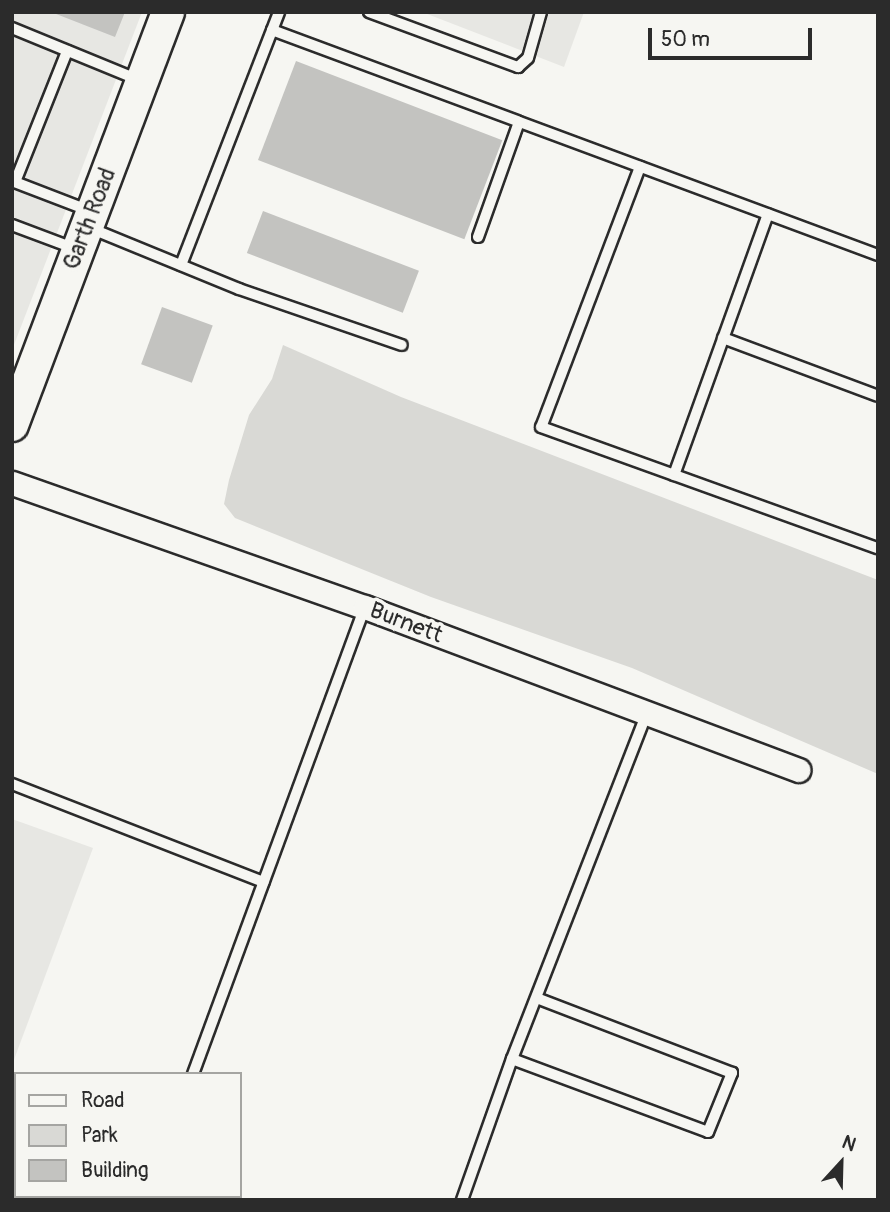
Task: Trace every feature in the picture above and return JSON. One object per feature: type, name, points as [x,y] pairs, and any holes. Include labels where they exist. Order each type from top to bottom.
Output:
[{"type":"main road","name":"Garth Road","points":[[13,424],[168,12]]},
{"type":"street","name":"Burnett","points":[[12,483],[365,607],[797,770]]},
{"type":"lane","points":[[181,265],[279,12]]},
{"type":"lane","points":[[369,12],[518,67],[528,58],[541,12]]},
{"type":"lane","points":[[12,28],[142,82]]},
{"type":"lane","points":[[272,30],[878,255]]},
{"type":"lane","points":[[67,51],[14,181],[86,230],[239,289],[401,345]]},
{"type":"lane","points":[[478,237],[519,122]]},
{"type":"lane","points":[[640,167],[541,427],[878,548]]},
{"type":"lane","points":[[674,475],[768,215]]},
{"type":"lane","points":[[12,225],[86,230]]},
{"type":"lane","points":[[723,338],[878,396]]},
{"type":"lane","points":[[194,1072],[365,607]]},
{"type":"lane","points":[[462,1200],[512,1059],[646,715]]},
{"type":"lane","points":[[12,784],[264,883]]},
{"type":"lane","points":[[512,1059],[708,1132],[732,1073],[537,998]]},
{"type":"shaded area","points":[[12,12],[142,12],[12,350]]},
{"type":"shaded area","points":[[422,12],[584,12],[564,67]]},
{"type":"shaded area","points":[[12,819],[93,848],[12,1065]]},
{"type":"green space","points":[[283,345],[401,397],[878,580],[878,774],[632,668],[431,597],[235,518],[224,504],[229,480],[249,415],[272,379]]},
{"type":"building","points":[[51,12],[125,12],[115,37]]},
{"type":"building","points":[[296,61],[502,140],[464,239],[258,160]]},
{"type":"building","points":[[263,211],[419,271],[403,313],[247,253]]},
{"type":"building","points":[[162,307],[213,325],[192,383],[141,364]]}]
